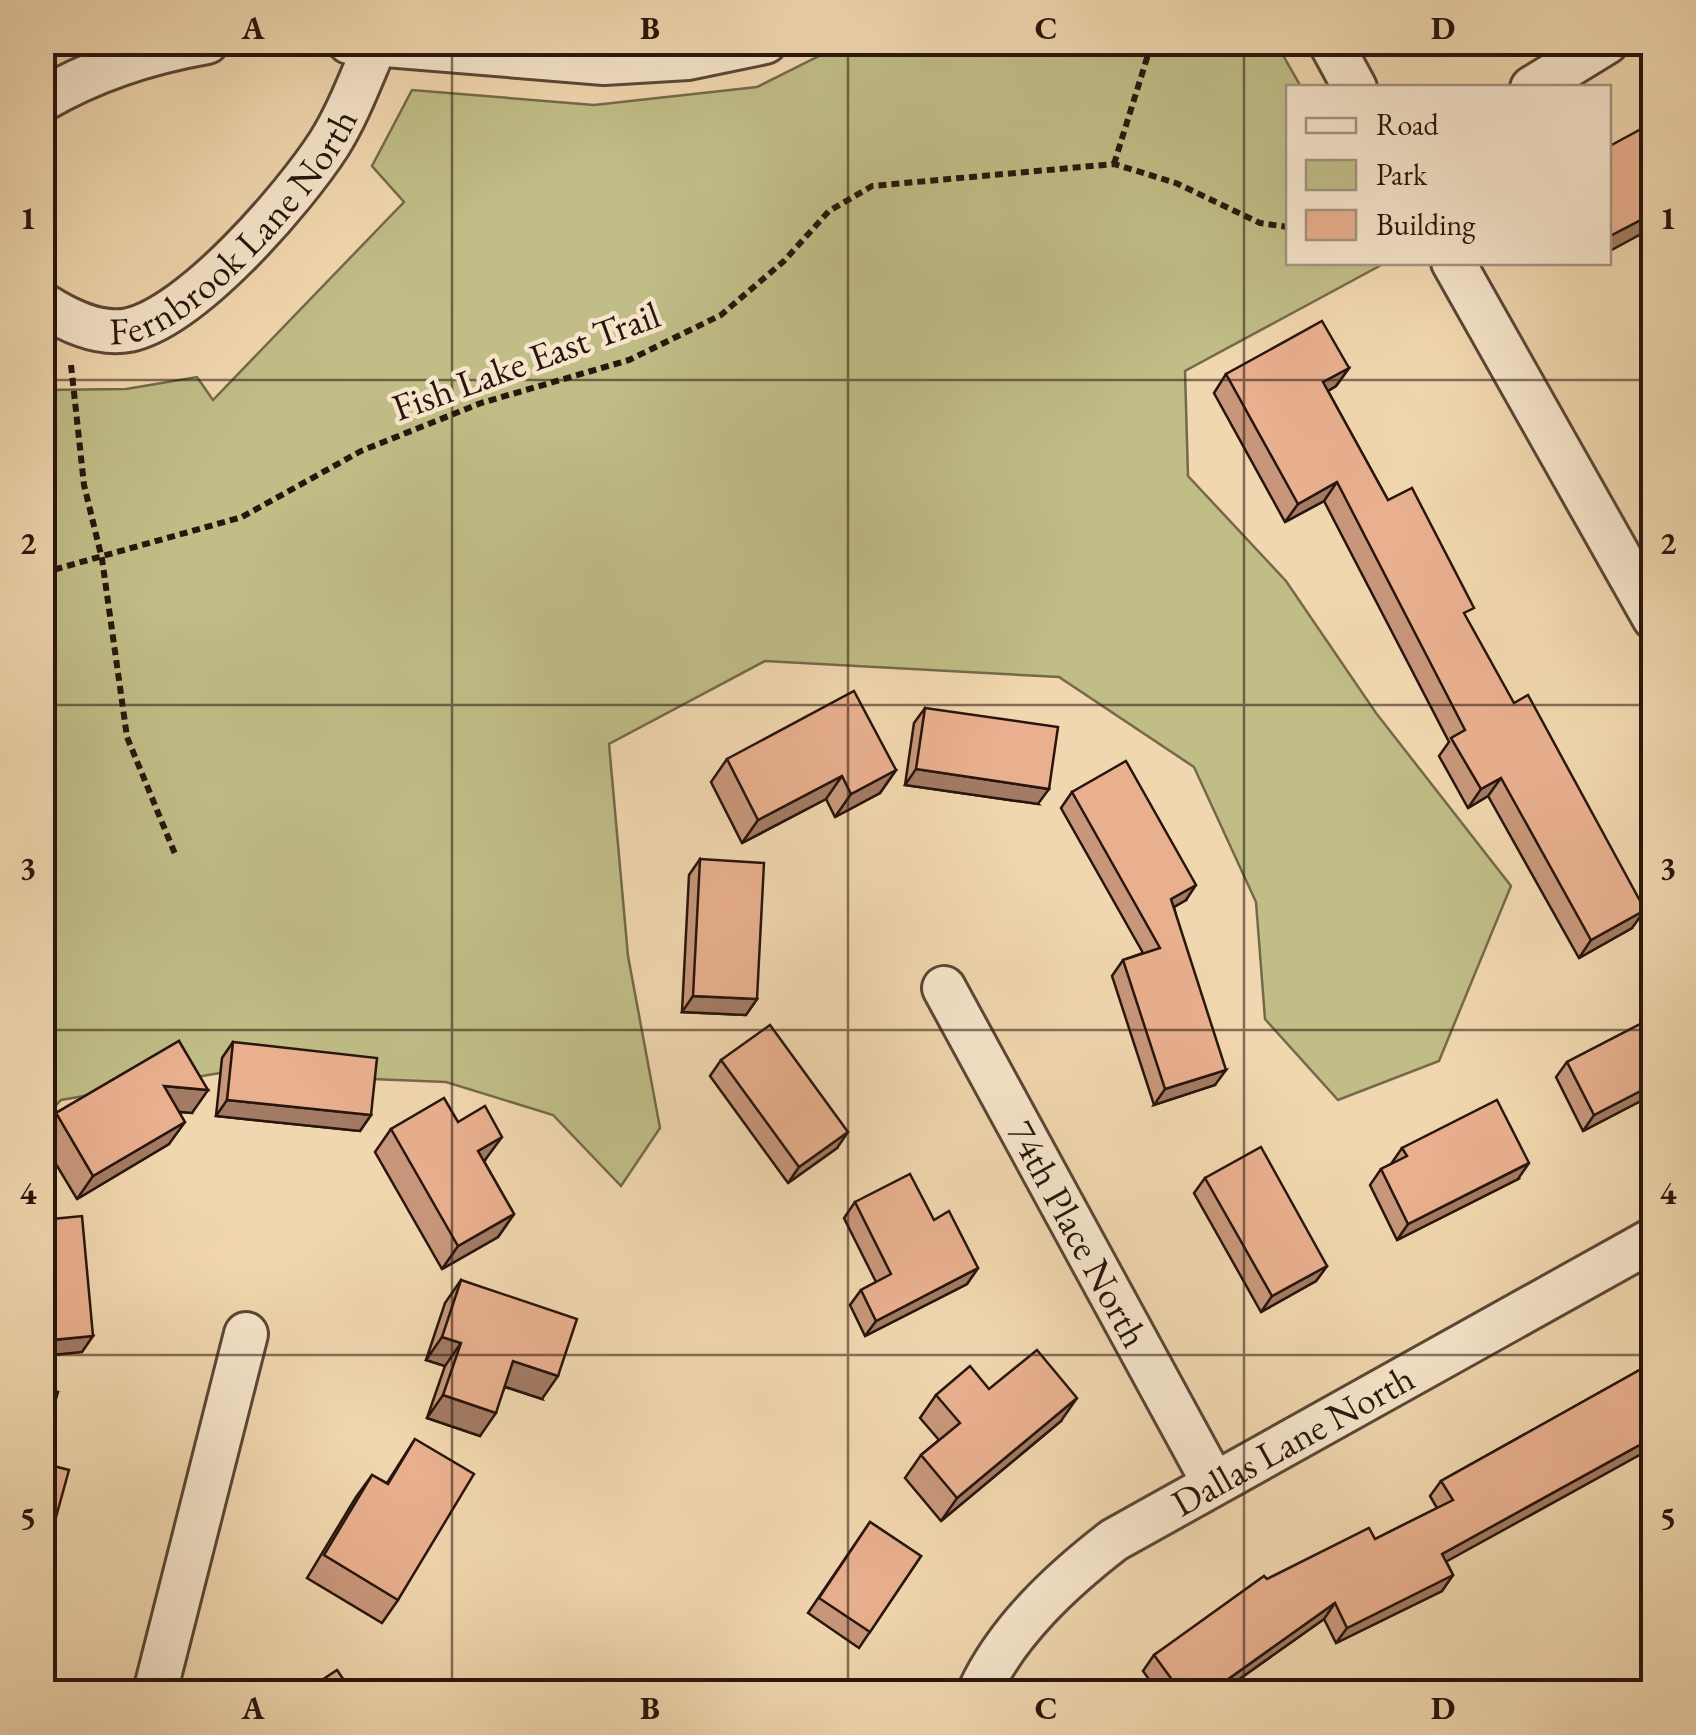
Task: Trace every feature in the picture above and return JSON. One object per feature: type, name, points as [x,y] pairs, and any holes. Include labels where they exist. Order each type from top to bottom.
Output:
[{"type":"street","points":[[42,100],[78,79],[207,42]]},
{"type":"street","name":"Fernbrook Lane North","points":[[42,304],[80,326],[126,330],[160,318],[213,277],[270,219],[330,142],[362,44],[604,63],[688,58],[765,42]]},
{"type":"street","points":[[1330,42],[1353,85]]},
{"type":"street","points":[[1537,85],[1607,42]]},
{"type":"street","points":[[1454,265],[1654,618]]},
{"type":"street","name":"74th Place North","points":[[944,988],[1213,1482]]},
{"type":"street","name":"Dallas Lane North","points":[[979,1692],[1025,1624],[1063,1579],[1114,1540],[1654,1239]]},
{"type":"street","points":[[155,1692],[246,1334]]},
{"type":"path","points":[[1114,164],[1147,58],[1147,42]]},
{"type":"path","name":"Fish Lake East Trail","points":[[42,573],[242,517],[361,451],[481,403],[629,360],[721,314],[784,261],[828,211],[872,186],[1114,164],[1176,182],[1260,223],[1286,227]]},
{"type":"path","points":[[80,326],[70,358],[84,485],[102,559],[127,737],[174,854]]},
{"type":"green space","points":[[845,43],[1276,43],[1300,85],[1286,85],[1286,265],[1381,265],[1185,371],[1188,476],[1286,581],[1376,713],[1511,886],[1439,1061],[1338,1100],[1265,1019],[1256,902],[1194,767],[1059,677],[765,661],[609,744],[628,956],[660,1128],[621,1186],[553,1115],[446,1082],[220,1073],[61,1100],[43,1119],[43,390],[126,389],[197,377],[213,400],[404,202],[372,166],[412,90],[594,105],[757,87]]},
{"type":"building","points":[[1654,122],[1654,213],[1611,235],[1611,145]]},
{"type":"building","points":[[1322,321],[1349,368],[1323,382],[1388,500],[1412,488],[1474,608],[1464,613],[1514,703],[1528,695],[1645,910],[1591,940],[1501,778],[1481,789],[1451,738],[1465,730],[1337,482],[1298,504],[1226,374]]},
{"type":"building","points":[[854,691],[896,770],[851,794],[842,776],[758,820],[727,759]]},
{"type":"building","points":[[925,708],[1058,727],[1049,789],[916,769]]},
{"type":"building","points":[[1126,761],[1196,885],[1171,899],[1226,1070],[1165,1089],[1123,960],[1160,948],[1072,792]]},
{"type":"building","points":[[700,859],[764,863],[757,999],[693,996]]},
{"type":"building","points":[[1654,1017],[1654,1084],[1594,1115],[1567,1062]]},
{"type":"building","points":[[770,1025],[848,1132],[799,1167],[721,1060]]},
{"type":"building","points":[[179,1041],[208,1090],[164,1086],[185,1122],[93,1176],[56,1113]]},
{"type":"building","points":[[233,1042],[377,1058],[371,1115],[227,1100]]},
{"type":"building","points":[[444,1098],[458,1122],[485,1106],[502,1137],[478,1151],[514,1214],[458,1246],[391,1129]]},
{"type":"building","points":[[1497,1100],[1529,1163],[1408,1224],[1381,1169],[1407,1156],[1402,1148]]},
{"type":"building","points":[[1261,1147],[1327,1266],[1272,1296],[1205,1178]]},
{"type":"building","points":[[910,1174],[934,1220],[949,1211],[978,1268],[876,1321],[861,1290],[891,1274],[855,1202]]},
{"type":"building","points":[[82,1216],[93,1336],[42,1341],[42,1220]]},
{"type":"building","points":[[461,1280],[577,1319],[558,1376],[513,1361],[496,1413],[443,1395],[461,1343],[442,1337]]},
{"type":"building","points":[[1037,1350],[1077,1398],[957,1498],[921,1455],[960,1423],[936,1395],[970,1366],[989,1389]]},
{"type":"building","points":[[1654,1362],[1654,1437],[1442,1554],[1453,1575],[1347,1628],[1335,1603],[1210,1692],[1181,1692],[1154,1655],[1264,1576],[1267,1579],[1369,1528],[1375,1539],[1453,1500],[1441,1481]]},
{"type":"building","points":[[42,1388],[58,1392],[42,1448]]},
{"type":"building","points":[[415,1439],[474,1474],[398,1600],[324,1555],[372,1475],[388,1484]]},
{"type":"building","points":[[42,1463],[69,1470],[53,1528],[45,1526],[42,1545]]},
{"type":"building","points":[[870,1522],[921,1556],[870,1632],[819,1598]]},
{"type":"building","points":[[337,1670],[352,1692],[304,1692]]}]
